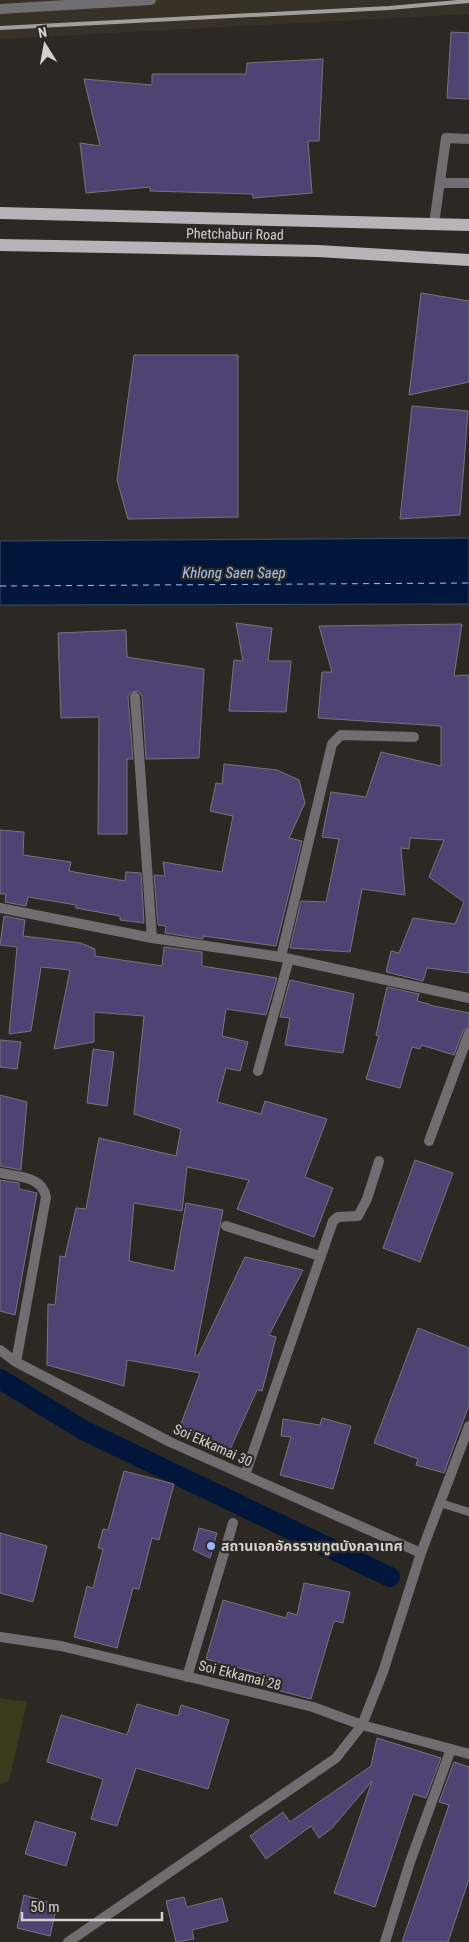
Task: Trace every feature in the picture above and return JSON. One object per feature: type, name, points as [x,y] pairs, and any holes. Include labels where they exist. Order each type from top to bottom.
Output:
[{"type":"main road","name":"Phetchaburi Road","points":[[0,213],[469,225]]},
{"type":"main road","name":"Phetchaburi Road","points":[[0,245],[318,251],[469,260]]},
{"type":"street","points":[[0,9],[151,0]]},
{"type":"street","points":[[434,224],[446,138],[469,139]]},
{"type":"street","points":[[441,183],[469,183]]},
{"type":"street","points":[[135,697],[152,938]]},
{"type":"street","points":[[258,1071],[332,744],[341,735],[350,734],[414,737]]},
{"type":"street","points":[[0,908],[152,938],[285,958],[469,998]]},
{"type":"street","points":[[429,1142],[469,1033]]},
{"type":"street","points":[[246,1475],[320,1256],[335,1219],[358,1216],[367,1199],[379,1161]]},
{"type":"street","points":[[0,1173],[38,1182],[44,1188],[46,1197],[16,1362]]},
{"type":"street","points":[[226,1226],[320,1256]]},
{"type":"street","name":"Soi Ekkamai 30","points":[[0,1350],[16,1362],[170,1442],[420,1553]]},
{"type":"street","points":[[68,1942],[336,1758],[362,1725],[383,1672],[420,1553],[469,1426]]},
{"type":"street","points":[[187,1677],[233,1523]]},
{"type":"street","name":"Soi Ekkamai 28","points":[[0,1637],[61,1646],[313,1707],[362,1725],[469,1754]]},
{"type":"street","points":[[385,1942],[410,1862],[451,1749]]},
{"type":"lane","points":[[440,1503],[469,1512]]},
{"type":"shaded area","points":[[0,0],[469,0],[469,14],[0,39]]},
{"type":"green space","points":[[0,1698],[27,1702],[9,1781],[0,1784]]},
{"type":"water","name":"Khlong Saen Saep","points":[[469,538],[469,604],[0,605],[0,541]]},
{"type":"building","points":[[451,32],[469,33],[469,99],[447,98]]},
{"type":"building","points":[[323,59],[319,141],[308,141],[312,193],[253,198],[253,194],[150,191],[150,187],[86,193],[80,143],[100,146],[84,79],[152,85],[152,74],[246,74],[247,63]]},
{"type":"building","points":[[421,293],[469,301],[469,382],[409,395]]},
{"type":"building","points":[[134,355],[238,355],[238,517],[128,519],[117,480]]},
{"type":"building","points":[[412,406],[468,411],[460,515],[400,519]]},
{"type":"building","points":[[236,623],[272,628],[268,661],[291,661],[286,712],[229,711],[234,660],[243,661]]},
{"type":"building","points":[[462,624],[454,676],[469,675],[469,973],[427,968],[423,981],[386,972],[391,951],[399,953],[413,918],[455,924],[464,902],[429,877],[444,840],[410,838],[409,849],[401,848],[405,895],[362,889],[350,952],[290,948],[301,901],[326,902],[339,839],[322,837],[331,792],[366,797],[381,752],[441,766],[441,726],[318,718],[322,672],[332,672],[319,626]]},
{"type":"building","points":[[126,630],[127,657],[204,669],[199,758],[146,759],[142,696],[138,691],[131,692],[128,697],[133,759],[127,759],[127,834],[98,834],[99,717],[61,718],[58,633]]},
{"type":"building","points":[[224,764],[277,770],[299,780],[305,803],[289,838],[302,841],[276,946],[203,936],[203,939],[165,933],[166,926],[158,925],[154,875],[165,876],[163,862],[222,872],[233,816],[210,811],[216,783],[222,784]]},
{"type":"building","points":[[0,830],[24,832],[23,855],[71,862],[69,871],[125,881],[126,872],[141,873],[144,923],[120,920],[120,916],[76,908],[76,905],[28,897],[26,906],[5,902],[6,894],[0,894]]},
{"type":"building","points":[[4,916],[25,920],[23,936],[81,943],[95,949],[95,956],[162,966],[164,947],[202,952],[202,966],[277,978],[266,1015],[226,1009],[222,1036],[248,1042],[240,1071],[226,1068],[217,1102],[261,1114],[265,1101],[327,1119],[305,1177],[333,1188],[314,1237],[237,1209],[249,1180],[187,1167],[182,1211],[134,1203],[129,1261],[174,1271],[186,1203],[223,1210],[195,1355],[198,1356],[245,1257],[303,1270],[269,1335],[276,1337],[262,1391],[257,1390],[228,1454],[179,1429],[200,1373],[127,1360],[124,1386],[47,1365],[48,1304],[55,1305],[60,1256],[65,1257],[76,1208],[86,1209],[99,1138],[176,1156],[181,1129],[134,1114],[144,1016],[94,1012],[94,1042],[54,1049],[70,970],[41,967],[31,1031],[9,1034],[17,947],[0,945]]},
{"type":"building","points":[[290,980],[354,994],[343,1053],[285,1045],[290,1018],[280,1017]]},
{"type":"building","points":[[387,987],[419,994],[417,1001],[429,1005],[469,1013],[469,1026],[463,1031],[454,1055],[421,1045],[420,1049],[412,1047],[400,1088],[366,1079],[379,1036],[376,1035]]},
{"type":"building","points":[[0,1040],[21,1042],[17,1069],[0,1067]]},
{"type":"building","points":[[93,1049],[114,1052],[107,1106],[87,1103]]},
{"type":"building","points":[[0,1095],[27,1102],[21,1170],[0,1166]]},
{"type":"building","points":[[415,1160],[453,1173],[420,1262],[383,1248]]},
{"type":"building","points":[[0,1180],[19,1183],[19,1189],[37,1193],[15,1315],[0,1311]]},
{"type":"building","points":[[418,1328],[469,1348],[469,1405],[444,1473],[416,1465],[418,1459],[374,1443]]},
{"type":"building","points":[[322,1418],[351,1426],[333,1489],[280,1475],[291,1437],[281,1436],[283,1419],[320,1425]]},
{"type":"building","points":[[124,1471],[174,1484],[159,1540],[152,1538],[139,1589],[133,1588],[117,1648],[74,1637],[87,1586],[93,1588],[103,1549],[98,1548],[103,1529],[108,1530]]},
{"type":"building","points":[[199,1528],[217,1533],[210,1558],[193,1550]]},
{"type":"building","points":[[0,1533],[47,1546],[33,1602],[0,1593]]},
{"type":"building","points":[[304,1583],[350,1592],[343,1623],[334,1621],[311,1699],[265,1687],[268,1676],[206,1659],[223,1600],[286,1618],[288,1612],[297,1615]]},
{"type":"building","points":[[137,1704],[178,1716],[181,1705],[229,1720],[208,1789],[136,1768],[117,1826],[91,1819],[103,1779],[47,1762],[61,1715],[127,1735]]},
{"type":"building","points":[[377,1738],[441,1758],[426,1798],[413,1794],[375,1907],[334,1893],[372,1781],[332,1828],[319,1838],[311,1826],[266,1859],[250,1836],[283,1812],[290,1822],[371,1766]]},
{"type":"building","points":[[454,1762],[469,1767],[469,1879],[448,1942],[402,1942],[449,1805],[439,1802]]},
{"type":"building","points":[[35,1821],[76,1833],[66,1866],[25,1854]]},
{"type":"building","points":[[24,1895],[57,1905],[50,1936],[17,1928]]},
{"type":"building","points":[[184,1897],[187,1907],[222,1898],[228,1921],[192,1930],[194,1939],[176,1942],[166,1901]]},
{"type":"waterway","points":[[0,1379],[83,1430],[390,1577]]},
{"type":"ferry route","points":[[0,586],[469,583]]},
{"type":"railway","points":[[0,28],[389,8],[469,1]]},
{"type":"place","name":"สถานเอกอัครราชทูตบังกลาเทศ","points":[[211,1546]]}]
